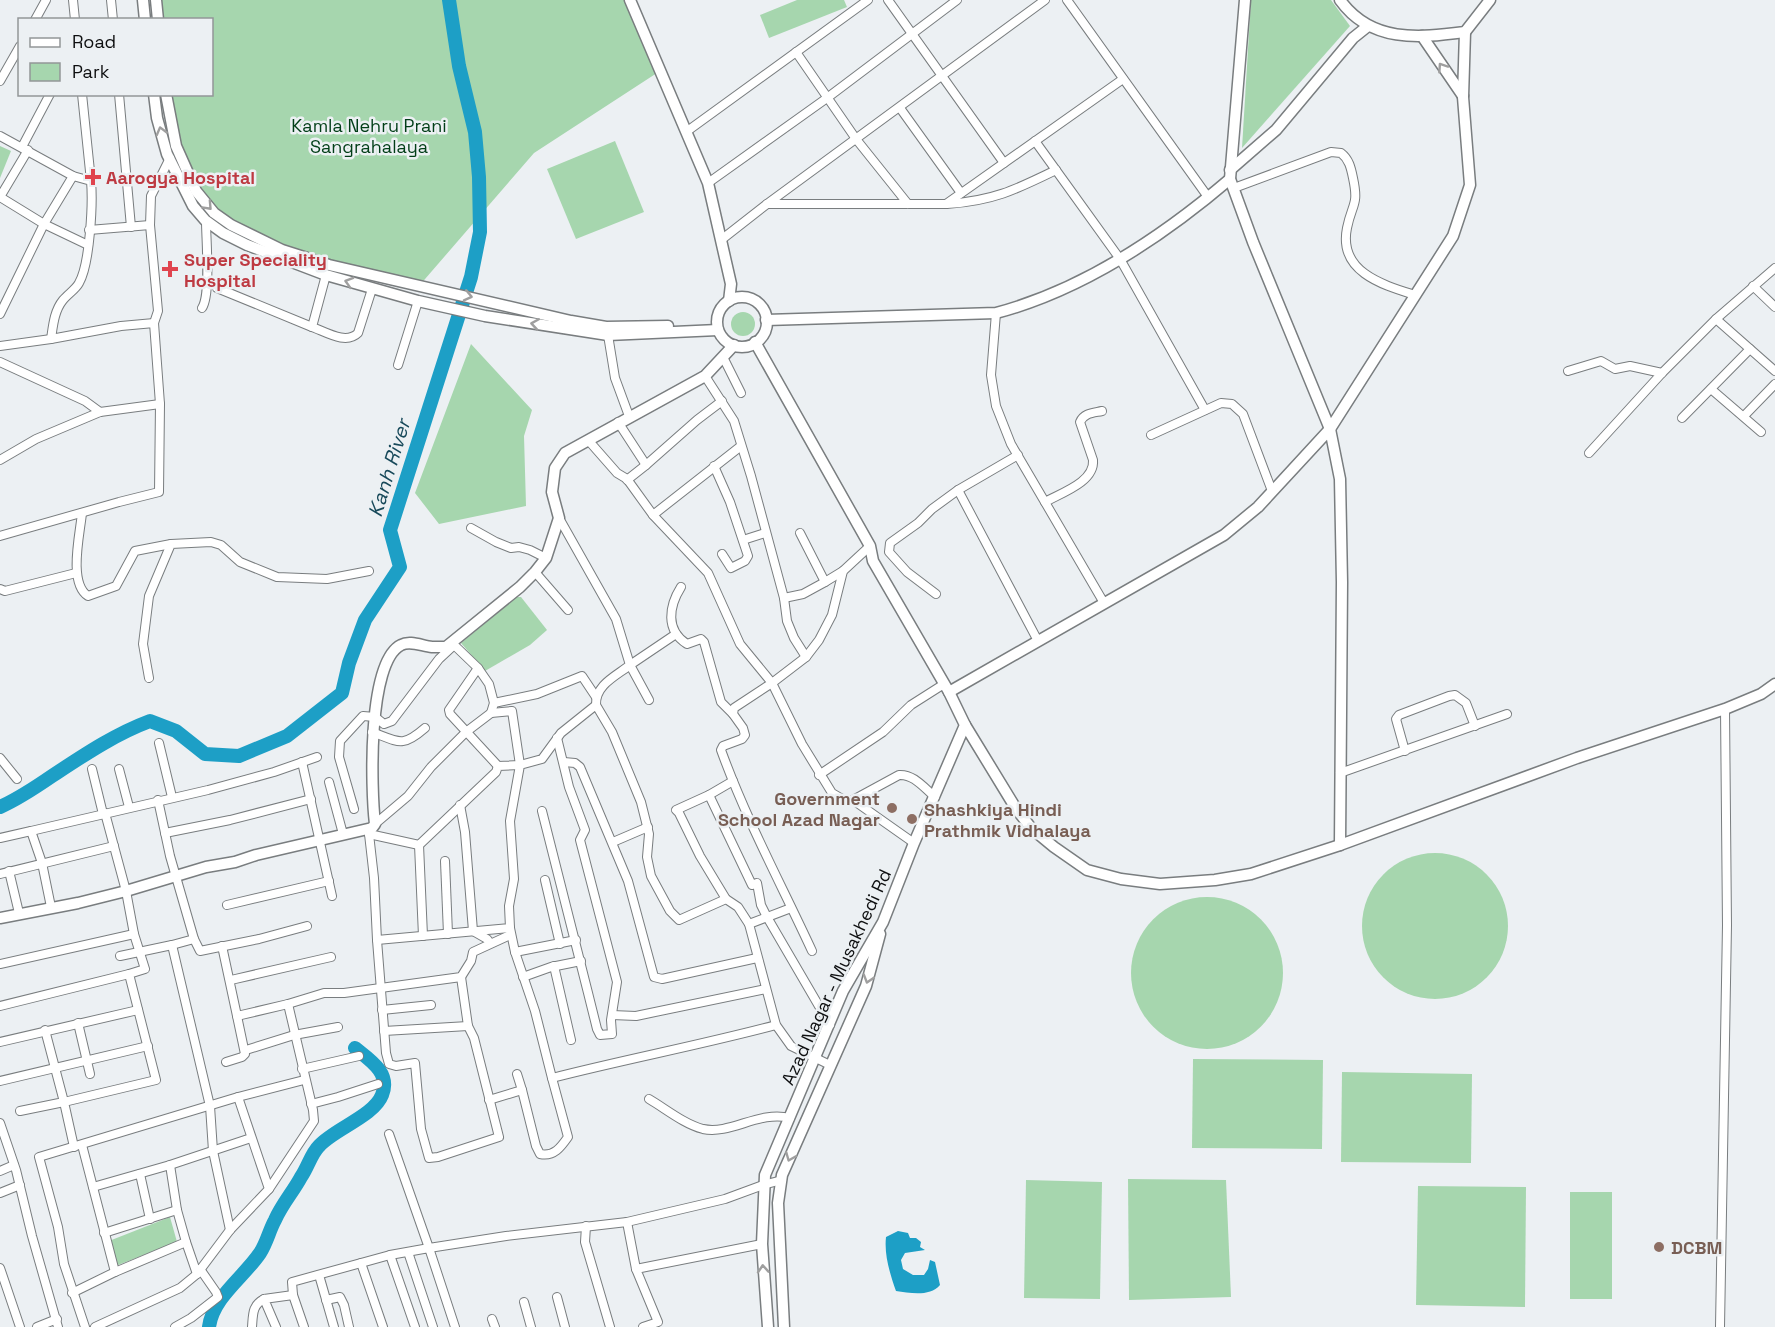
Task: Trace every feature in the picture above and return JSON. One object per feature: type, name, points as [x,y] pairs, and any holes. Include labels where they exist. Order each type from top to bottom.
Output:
[{"type":"street","points":[[36,18],[46,0]]},
{"type":"street","points":[[73,0],[75,18]]},
{"type":"street","points":[[111,0],[113,18]]},
{"type":"street","points":[[143,0],[145,18]]},
{"type":"street","points":[[156,0],[158,18]]},
{"type":"street","points":[[630,0],[708,183],[731,284],[729,300]]},
{"type":"street","points":[[686,132],[868,0]]},
{"type":"street","points":[[888,0],[1004,163]]},
{"type":"street","points":[[708,183],[827,98],[957,0]]},
{"type":"street","points":[[721,240],[1045,0]]},
{"type":"street","points":[[1067,0],[1209,197]]},
{"type":"street","points":[[1245,0],[1231,179],[1253,242],[1330,429],[1340,479],[1342,582],[1340,845]]},
{"type":"street","points":[[1340,0],[1350,14],[1368,26],[1394,34],[1422,36],[1466,32]]},
{"type":"street","points":[[819,775],[883,732],[911,705],[1038,642],[1224,535],[1241,522],[1272,491],[1330,429],[1453,236],[1470,185],[1463,96],[1466,32],[1490,0]]},
{"type":"street","points":[[766,320],[996,313],[1050,295],[1074,284],[1119,259],[1209,197],[1231,179],[1353,38],[1368,26]]},
{"type":"street","points":[[1422,36],[1463,96]]},
{"type":"street","points":[[0,81],[18,50]]},
{"type":"street","points":[[796,52],[856,139],[908,204]]},
{"type":"street","points":[[946,204],[1123,79]]},
{"type":"street","points":[[49,96],[0,197],[44,224],[88,244]]},
{"type":"street","points":[[51,339],[58,308],[79,282],[88,244],[93,199],[82,96]]},
{"type":"street","points":[[119,96],[131,227]]},
{"type":"street","points":[[154,96],[157,117],[170,160],[187,196],[206,220],[247,245],[326,275],[372,289],[418,302],[485,316],[608,336],[718,328]]},
{"type":"street","points":[[166,96],[176,146],[202,201],[231,225],[282,250],[329,265],[606,327],[718,328]]},
{"type":"street","points":[[900,108],[962,193]]},
{"type":"street","points":[[0,136],[72,176],[90,181]]},
{"type":"street","points":[[1035,141],[1119,259],[1205,410]]},
{"type":"street","points":[[0,536],[159,492],[160,404],[154,323],[158,311],[150,225],[151,196],[176,146]]},
{"type":"street","points":[[1231,179],[1331,152],[1341,153],[1350,168],[1356,200],[1347,226],[1348,252],[1361,272],[1370,279],[1381,285],[1415,295]]},
{"type":"street","points":[[767,204],[974,202],[1014,191],[1056,170]]},
{"type":"street","points":[[0,314],[44,224],[72,176]]},
{"type":"street","points":[[202,308],[205,303],[206,284],[206,220]]},
{"type":"street","points":[[89,230],[150,225]]},
{"type":"street","points":[[1589,453],[1662,373],[1716,320],[1775,268]]},
{"type":"street","points":[[312,327],[326,275]]},
{"type":"street","points":[[1753,286],[1775,307]]},
{"type":"street","points":[[217,288],[346,339],[358,333],[372,289]]},
{"type":"street","points":[[739,297],[750,298],[763,309],[766,320],[765,331],[755,342],[744,346],[734,345],[724,340],[718,328],[721,309],[729,300],[739,297]]},
{"type":"street","points":[[398,365],[418,302]]},
{"type":"street","points":[[996,313],[991,375],[996,406],[1018,455],[1104,603]]},
{"type":"street","points":[[1716,320],[1775,371]]},
{"type":"street","points":[[0,346],[121,326],[154,323]]},
{"type":"street","points":[[608,336],[615,378],[629,416]]},
{"type":"street","points":[[755,342],[870,546],[873,561],[965,725],[1015,807],[1031,828],[1087,870],[1121,879],[1160,884],[1215,880],[1251,874],[1340,845],[1577,758],[1725,709],[1761,694],[1775,684]]},
{"type":"street","points":[[648,700],[630,665],[616,619],[559,519],[552,492],[555,468],[565,453],[705,376],[734,345]]},
{"type":"street","points":[[1682,418],[1750,349]]},
{"type":"street","points":[[723,357],[741,393]]},
{"type":"street","points":[[0,362],[85,401],[100,412]]},
{"type":"street","points":[[1568,371],[1601,362],[1615,369],[1630,366],[1662,373]]},
{"type":"street","points":[[705,376],[734,422],[784,598],[787,621],[806,657]]},
{"type":"street","points":[[1744,416],[1775,384]]},
{"type":"street","points":[[1711,389],[1761,432]]},
{"type":"street","points":[[627,480],[702,416],[722,402]]},
{"type":"street","points":[[1151,435],[1227,402],[1237,407],[1243,414],[1272,491]]},
{"type":"street","points":[[0,459],[36,439],[100,412],[160,404]]},
{"type":"street","points":[[1045,502],[1075,486],[1091,472],[1094,466],[1093,460],[1080,422],[1082,417],[1102,411]]},
{"type":"street","points":[[618,422],[646,465]]},
{"type":"street","points":[[588,440],[617,473],[627,480],[653,515],[708,573],[740,645],[772,683],[802,744],[832,793],[844,800],[853,800],[899,776],[906,775],[912,777],[935,797]]},
{"type":"street","points":[[653,515],[741,446]]},
{"type":"street","points":[[936,594],[907,572],[889,552],[888,547],[893,539],[918,524],[932,509],[958,490],[1018,455]]},
{"type":"street","points":[[714,466],[730,502],[748,556],[745,561],[731,568],[722,554]]},
{"type":"street","points":[[958,490],[1038,642]]},
{"type":"street","points":[[82,513],[76,573],[84,593],[88,596],[116,586],[135,551],[171,544],[211,542],[221,545],[240,562],[277,577],[327,579],[369,571]]},
{"type":"street","points":[[354,809],[339,757],[340,741],[360,718],[375,717],[387,725],[397,717],[439,658],[535,572],[546,558],[559,519]]},
{"type":"street","points":[[471,528],[511,548],[519,547],[530,550],[546,558]]},
{"type":"street","points":[[743,540],[765,533]]},
{"type":"street","points":[[800,533],[825,582]]},
{"type":"street","points":[[149,678],[143,644],[148,596],[171,544]]},
{"type":"street","points":[[784,598],[803,594],[825,582],[843,571],[870,546]]},
{"type":"street","points":[[733,714],[736,705],[772,683],[806,657],[826,627],[837,599],[843,571]]},
{"type":"street","points":[[535,572],[568,610]]},
{"type":"street","points":[[0,589],[5,591],[76,573]]},
{"type":"street","points":[[681,587],[673,599],[671,608],[670,617],[675,634],[687,644],[701,639],[704,642],[722,702],[741,723],[745,735],[742,739],[721,747],[733,782],[812,951]]},
{"type":"street","points":[[478,668],[449,711],[498,766],[520,765],[542,759],[557,738],[596,701],[601,687],[675,634]]},
{"type":"street","points":[[453,644],[446,647],[434,647],[409,643],[402,644],[392,652],[380,680],[372,732],[372,828],[385,1047],[389,1064],[396,1066],[415,1063],[421,1129],[429,1158],[498,1138],[499,1134],[474,1038],[468,1026],[461,977],[471,961],[473,952],[510,931]]},
{"type":"street","points":[[453,644],[478,668],[489,684],[494,703],[491,713]]},
{"type":"street","points":[[494,703],[537,694],[582,676],[612,732],[641,802],[649,834],[647,857],[651,876],[676,918],[679,920],[726,899]]},
{"type":"street","points":[[1405,751],[1396,719],[1399,715],[1449,696],[1455,695],[1466,704],[1475,726]]},
{"type":"street","points":[[1720,1327],[1727,925],[1725,709]]},
{"type":"street","points":[[0,918],[78,903],[206,867],[372,828],[408,796],[431,767],[466,732],[491,713],[512,711],[520,765],[510,821],[514,879],[509,906],[510,931],[535,1011],[568,1137],[561,1148],[549,1155],[544,1156],[538,1151],[517,1074]]},
{"type":"street","points":[[1340,773],[1507,714]]},
{"type":"street","name":"Azad Nagar - Musakhedi Rd","points":[[764,1180],[843,991],[883,922],[965,725]]},
{"type":"street","points":[[372,732],[405,742],[412,740],[425,728]]},
{"type":"street","points":[[542,811],[597,1029],[600,1035],[612,1034],[612,1015],[617,982],[580,840],[585,830],[569,788],[557,738]]},
{"type":"street","points":[[159,743],[172,797]]},
{"type":"street","points":[[0,838],[262,775],[317,757]]},
{"type":"street","points":[[0,758],[17,779]]},
{"type":"street","points":[[302,762],[332,896]]},
{"type":"street","points":[[564,762],[575,763],[580,767],[613,842],[628,881],[654,977],[662,979],[757,958]]},
{"type":"street","points":[[423,936],[420,845],[496,772],[498,766]]},
{"type":"street","points":[[0,1006],[145,969],[92,769]]},
{"type":"street","points":[[119,769],[129,807]]},
{"type":"street","points":[[329,782],[343,834]]},
{"type":"street","points":[[733,782],[676,810],[699,856],[726,899],[738,908],[749,924],[776,1025],[791,1046],[830,1065]]},
{"type":"street","points":[[709,795],[752,885],[757,883],[766,917],[830,1024]]},
{"type":"street","points":[[165,833],[230,820],[311,799]]},
{"type":"street","points":[[158,800],[176,877],[194,939],[200,951],[308,926]]},
{"type":"street","points":[[853,800],[914,843]]},
{"type":"street","points":[[460,805],[465,832],[473,931]]},
{"type":"street","points":[[613,842],[648,827]]},
{"type":"street","points":[[372,828],[420,845]]},
{"type":"street","points":[[31,831],[42,863],[51,907]]},
{"type":"street","points":[[19,913],[4,872],[114,846]]},
{"type":"street","points":[[445,861],[448,934]]},
{"type":"street","points":[[545,880],[560,944]]},
{"type":"street","points":[[227,905],[329,881]]},
{"type":"street","points":[[749,924],[791,908]]},
{"type":"street","points":[[784,1327],[778,1203],[782,1180],[798,1137],[866,986],[883,922]]},
{"type":"street","points":[[377,940],[473,931],[510,931]]},
{"type":"street","points":[[473,931],[490,943]]},
{"type":"street","points":[[0,964],[134,934]]},
{"type":"street","points":[[120,956],[194,939]]},
{"type":"street","points":[[515,952],[576,940]]},
{"type":"street","points":[[172,945],[210,1106],[213,1151],[230,1230]]},
{"type":"street","points":[[222,946],[246,1050],[242,1058],[226,1062]]},
{"type":"street","points":[[231,980],[332,957]]},
{"type":"street","points":[[523,977],[554,966],[581,961]]},
{"type":"street","points":[[554,966],[571,1040]]},
{"type":"street","points":[[20,1111],[156,1080],[129,974]]},
{"type":"street","points":[[237,1016],[334,992],[381,989],[461,977]]},
{"type":"street","points":[[612,1015],[636,1016],[766,988]]},
{"type":"street","points":[[94,1327],[180,1288],[199,1272],[230,1230],[269,1189],[314,1120],[288,1004]]},
{"type":"street","points":[[382,1010],[431,1005]]},
{"type":"street","points":[[0,1042],[138,1010]]},
{"type":"street","points":[[78,1023],[90,1074]]},
{"type":"street","points":[[552,1078],[621,1060],[698,1046],[776,1025]]},
{"type":"street","points":[[384,1031],[468,1026]]},
{"type":"street","points":[[246,1050],[294,1035],[338,1027]]},
{"type":"street","points":[[45,1030],[64,1102],[93,1187],[115,1272]]},
{"type":"street","points":[[0,1081],[147,1046]]},
{"type":"street","points":[[302,1069],[358,1056]]},
{"type":"street","points":[[85,1327],[72,1293],[58,1227],[39,1157],[238,1097],[304,1080]]},
{"type":"street","points":[[311,1104],[378,1083]]},
{"type":"street","points":[[489,1100],[522,1090]]},
{"type":"street","points":[[238,1097],[269,1189]]},
{"type":"street","points":[[649,1099],[690,1124],[704,1129],[725,1127],[766,1116],[776,1115],[790,1118]]},
{"type":"street","points":[[0,1123],[20,1185],[32,1236],[58,1323],[38,1327]]},
{"type":"street","points":[[389,1134],[454,1327]]},
{"type":"street","points":[[93,1187],[251,1138]]},
{"type":"street","points":[[0,1171],[14,1165]]},
{"type":"street","points":[[170,1165],[177,1210],[186,1242],[199,1272],[216,1292],[218,1298],[179,1326]]},
{"type":"street","points":[[140,1174],[150,1219]]},
{"type":"street","points":[[304,1327],[293,1295],[292,1282],[390,1255],[429,1248],[627,1222],[725,1198],[764,1180],[782,1180]]},
{"type":"street","points":[[764,1180],[762,1244],[768,1327]]},
{"type":"street","points":[[0,1193],[20,1185]]},
{"type":"street","points":[[104,1233],[177,1210]]},
{"type":"street","points":[[627,1222],[636,1269],[659,1324],[643,1327]]},
{"type":"street","points":[[586,1226],[585,1242],[610,1327]]},
{"type":"street","points":[[72,1293],[186,1242]]},
{"type":"street","points":[[636,1269],[762,1244]]},
{"type":"street","points":[[408,1252],[433,1327]]},
{"type":"street","points":[[390,1255],[415,1327]]},
{"type":"street","points":[[361,1263],[383,1327]]},
{"type":"street","points":[[0,1268],[20,1327]]},
{"type":"street","points":[[319,1275],[334,1327]]},
{"type":"street","points":[[252,1327],[254,1309],[258,1302],[293,1295]]},
{"type":"street","points":[[326,1300],[340,1297],[349,1327]]},
{"type":"street","points":[[557,1297],[565,1327]]},
{"type":"street","points":[[264,1299],[276,1327]]},
{"type":"street","points":[[524,1302],[531,1327]]},
{"type":"green space","name":"Kamla Nehru Prani Sangrahalaya","points":[[156,0],[630,0],[660,71],[534,153],[419,286],[283,250],[214,213],[176,146],[166,96],[213,96],[213,18],[158,18]]},
{"type":"green space","points":[[797,0],[844,0],[847,7],[769,38],[760,15]]},
{"type":"green space","points":[[1251,0],[1331,0],[1350,26],[1242,148]]},
{"type":"green space","points":[[615,141],[644,212],[576,239],[547,169]]},
{"type":"green space","points":[[0,146],[11,151],[0,178]]},
{"type":"green space","points":[[738,312],[748,312],[755,319],[755,329],[748,336],[738,336],[731,329],[731,319]]},
{"type":"green space","points":[[471,344],[532,410],[524,436],[526,506],[439,524],[415,493]]},
{"type":"green space","points":[[517,597],[521,597],[547,630],[530,645],[485,671],[461,643]]},
{"type":"green space","points":[[1435,853],[1463,859],[1475,865],[1486,875],[1496,886],[1502,898],[1508,926],[1502,954],[1496,966],[1486,977],[1475,987],[1463,993],[1435,999],[1407,993],[1395,987],[1384,977],[1374,966],[1368,954],[1362,926],[1368,898],[1374,886],[1384,875],[1395,865],[1407,859]]},
{"type":"green space","points":[[1207,897],[1236,903],[1249,910],[1260,920],[1270,931],[1277,944],[1283,973],[1277,1002],[1270,1015],[1260,1026],[1249,1036],[1236,1043],[1207,1049],[1178,1043],[1165,1036],[1154,1026],[1144,1015],[1137,1002],[1131,973],[1137,944],[1144,931],[1154,920],[1165,910],[1178,903]]},
{"type":"green space","points":[[1193,1059],[1323,1060],[1322,1149],[1192,1148]]},
{"type":"green space","points":[[1342,1072],[1472,1074],[1471,1163],[1341,1162]]},
{"type":"green space","points":[[1128,1179],[1226,1180],[1231,1297],[1129,1300]]},
{"type":"green space","points":[[1026,1180],[1102,1182],[1100,1299],[1024,1298]]},
{"type":"green space","points":[[1418,1186],[1526,1187],[1525,1307],[1416,1305]]},
{"type":"green space","points":[[1570,1192],[1612,1192],[1612,1299],[1570,1299]]},
{"type":"green space","points":[[170,1217],[177,1242],[118,1265],[109,1241]]},
{"type":"water","points":[[898,1231],[908,1233],[910,1238],[916,1238],[921,1242],[920,1247],[925,1250],[905,1253],[901,1260],[903,1269],[913,1275],[924,1275],[930,1260],[935,1262],[940,1285],[936,1289],[925,1293],[896,1291],[888,1264],[886,1237]]},
{"type":"waterway","name":"Kanh River","points":[[0,807],[27,793],[76,760],[124,732],[150,721],[176,731],[205,754],[239,756],[287,736],[342,693],[349,663],[365,620],[400,567],[390,530],[471,277],[480,232],[475,132],[459,66],[449,0]]},
{"type":"waterway","points":[[209,1327],[216,1306],[260,1253],[278,1214],[316,1149],[378,1103],[382,1095],[384,1080],[373,1062],[355,1048]]},
{"type":"place","name":"Aarogya Hospital","points":[[93,177]]},
{"type":"place","name":"Super Speciality Hospital","points":[[170,269]]},
{"type":"place","name":"Government School Azad Nagar","points":[[892,808]]},
{"type":"place","name":"Shashkiya Hindi Prathmik Vidhalaya","points":[[912,819]]},
{"type":"place","name":"DCBM","points":[[1659,1247]]}]
